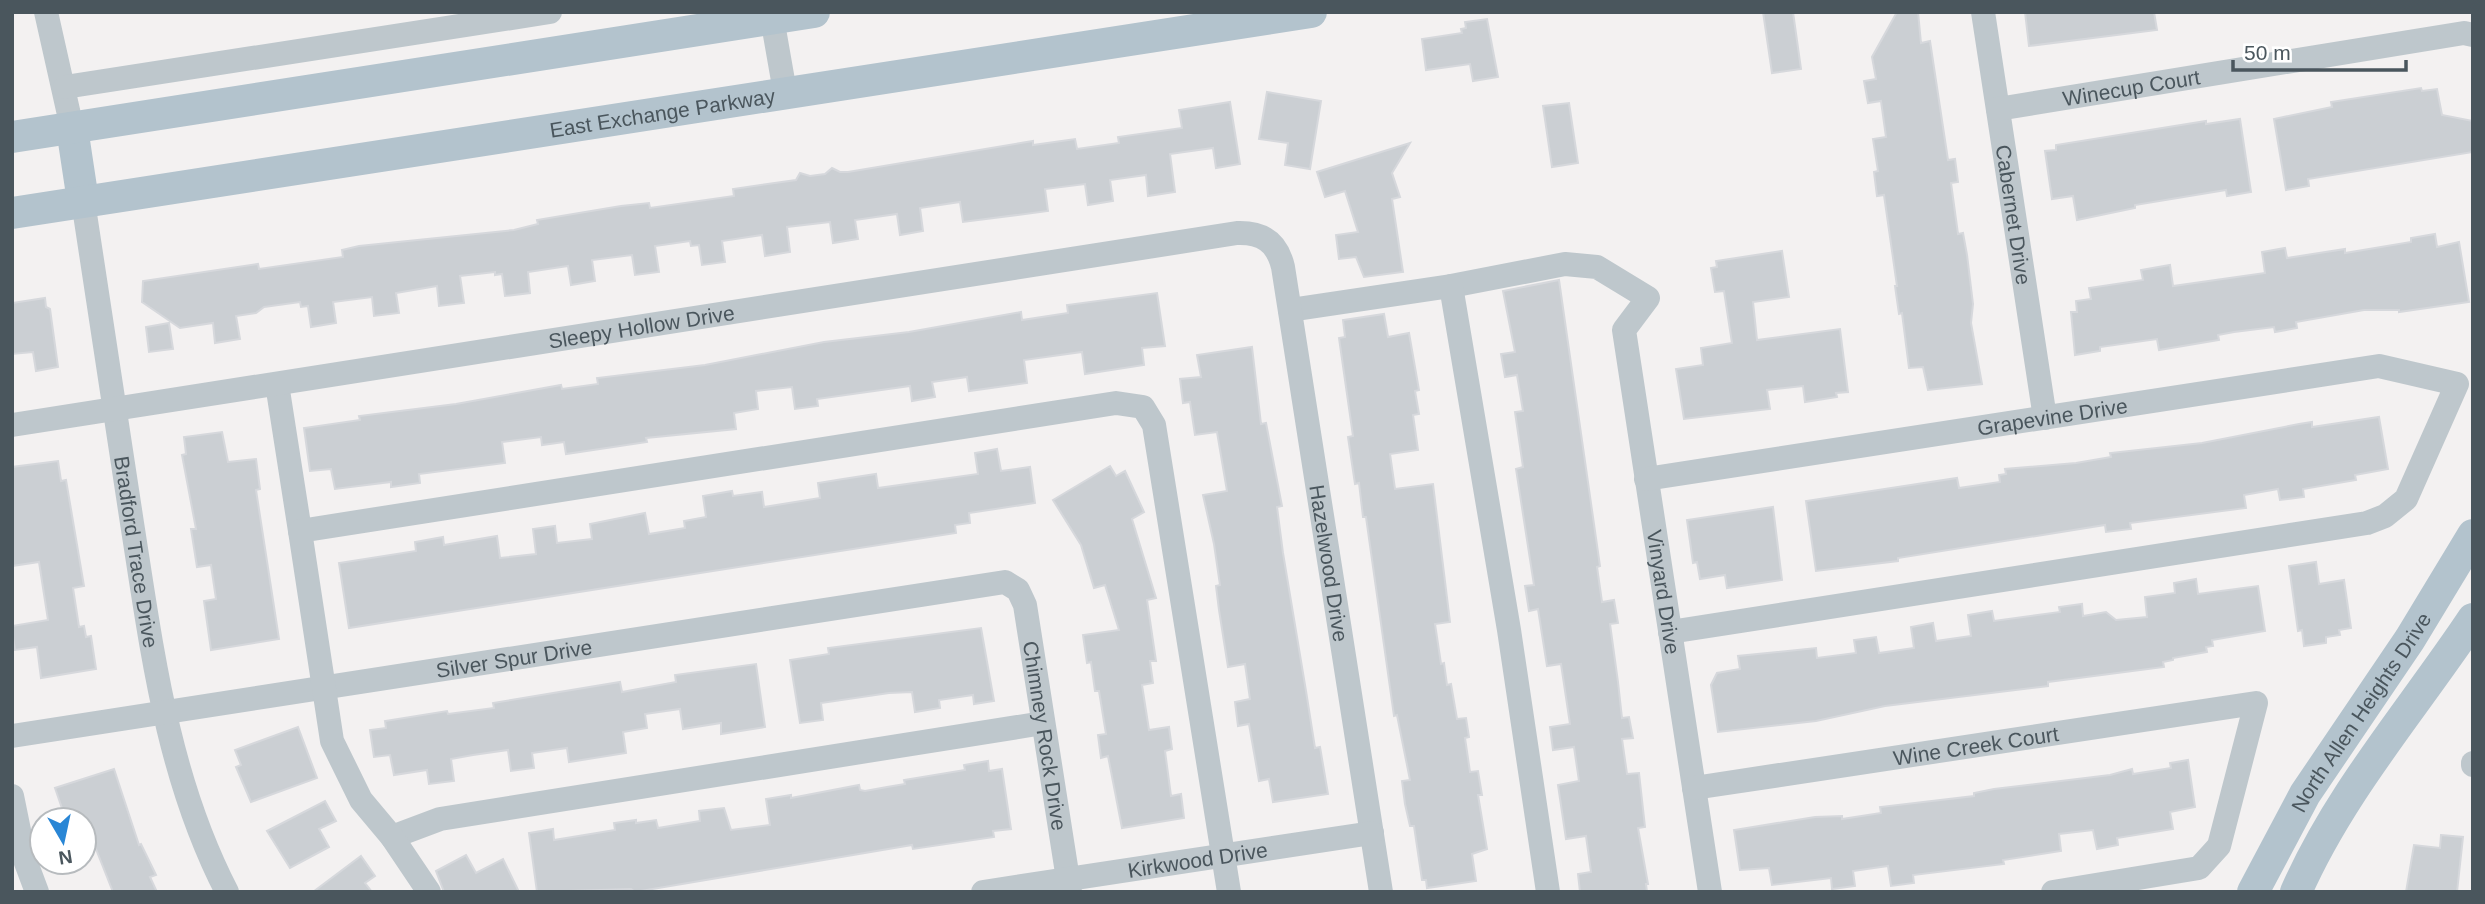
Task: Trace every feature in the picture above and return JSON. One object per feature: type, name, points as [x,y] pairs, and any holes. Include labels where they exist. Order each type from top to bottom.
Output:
[{"type":"main road","points":[[12,137],[771,16],[814,12]]},
{"type":"main road","name":"East Exchange Parkway","points":[[12,213],[1311,12]]},
{"type":"main road","points":[[72,128],[83,201]]},
{"type":"main road","name":"North Allen Heights Drive","points":[[2253,892],[2305,794],[2410,639],[2473,536]]},
{"type":"main road","name":"North Allen Heights Drive","points":[[2296,892],[2336,817],[2372,760],[2473,619]]},
{"type":"street","points":[[46,12],[72,128]]},
{"type":"street","points":[[65,88],[550,12]]},
{"type":"street","name":"Cabernet Drive","points":[[1983,12],[2045,418]]},
{"type":"street","points":[[771,16],[785,92]]},
{"type":"street","name":"Winecup Court","points":[[1998,109],[2464,33],[2473,35]]},
{"type":"street","name":"Bradford Trace Drive","points":[[83,201],[163,713],[187,802],[206,852],[227,892]]},
{"type":"street","name":"Sleepy Hollow Drive","points":[[12,425],[1237,233],[1250,232],[1269,240]]},
{"type":"street","name":"Hazelwood Drive","points":[[1269,240],[1280,254],[1290,310],[1381,892]]},
{"type":"street","name":"Vinyard Drive","points":[[1451,286],[1565,264],[1597,267],[1648,299],[1624,330],[1710,892]]},
{"type":"street","points":[[1290,310],[1451,286],[1509,631],[1548,892]]},
{"type":"street","name":"Grapevine Drive","points":[[1646,479],[2379,366],[2457,384],[2406,499],[2385,516],[2367,523],[1670,632]]},
{"type":"street","points":[[277,384],[332,741],[361,800],[392,837],[429,892]]},
{"type":"street","points":[[300,531],[1116,403],[1143,407],[1154,425],[1229,892]]},
{"type":"street","name":"Silver Spur Drive","points":[[12,736],[997,581],[1012,585]]},
{"type":"street","name":"Chimney Rock Drive","points":[[1012,585],[1018,590],[1025,605],[1069,885]]},
{"type":"street","name":"Wine Creek Court","points":[[1695,788],[2256,703],[2219,846],[2199,868],[2053,892]]},
{"type":"street","points":[[392,837],[440,818],[1043,723]]},
{"type":"street","points":[[12,796],[25,860],[27,886]]},
{"type":"street","name":"Kirkwood Drive","points":[[983,892],[1069,885],[1223,855],[1372,833]]},
{"type":"building","points":[[1763,12],[1793,12],[1801,69],[1772,73]]},
{"type":"building","points":[[1897,12],[1918,12],[1921,43],[1930,41],[1948,160],[1955,159],[1958,182],[1951,183],[1958,234],[1963,233],[1967,255],[1973,304],[1971,323],[1982,384],[1928,390],[1923,367],[1909,368],[1902,313],[1899,314],[1884,195],[1877,196],[1874,172],[1878,171],[1873,139],[1886,137],[1881,101],[1868,103],[1864,81],[1876,79],[1872,57]]},
{"type":"building","points":[[2025,12],[2154,12],[2157,30],[2029,46]]},
{"type":"building","points":[[1487,19],[1498,77],[1473,81],[1470,64],[1426,70],[1422,39],[1462,33],[1461,29],[1466,28],[1465,22]]},
{"type":"building","points":[[2421,88],[2422,91],[2437,89],[2442,115],[2473,121],[2473,152],[2308,179],[2309,186],[2286,190],[2274,119],[2332,107],[2331,102]]},
{"type":"building","points":[[1267,92],[1321,101],[1310,169],[1285,165],[1288,143],[1259,139]]},
{"type":"building","points":[[1230,102],[1240,164],[1216,168],[1213,148],[1170,154],[1175,192],[1148,196],[1146,175],[1110,180],[1113,201],[1088,205],[1085,184],[1045,189],[1048,211],[963,222],[960,202],[920,208],[923,231],[900,235],[897,214],[855,220],[858,239],[833,243],[830,222],[787,227],[790,252],[765,256],[762,235],[722,241],[725,262],[702,265],[699,245],[691,246],[690,241],[655,246],[659,272],[635,275],[632,255],[592,260],[595,281],[571,285],[568,266],[528,272],[530,293],[505,296],[502,274],[495,275],[495,272],[460,276],[464,303],[439,306],[437,286],[396,293],[399,313],[374,316],[372,297],[333,302],[336,323],[311,327],[308,306],[301,307],[300,302],[264,307],[256,313],[236,316],[240,339],[215,343],[213,323],[180,328],[142,302],[143,281],[258,264],[259,269],[343,257],[342,250],[359,246],[514,230],[538,224],[537,220],[621,206],[649,203],[650,208],[734,196],[733,189],[796,180],[800,173],[810,176],[825,174],[832,168],[848,172],[1033,141],[1033,145],[1075,139],[1077,149],[1119,143],[1118,137],[1182,128],[1179,110]]},
{"type":"building","points":[[1569,103],[1578,163],[1552,167],[1543,106]]},
{"type":"building","points":[[2240,119],[2251,192],[2227,196],[2226,190],[2135,205],[2135,208],[2077,220],[2073,196],[2052,199],[2045,151],[2056,150],[2056,145],[2206,121],[2206,124]]},
{"type":"building","points":[[1410,143],[1392,173],[1400,197],[1392,199],[1403,272],[1364,277],[1356,257],[1339,259],[1336,235],[1358,232],[1345,191],[1325,197],[1317,172]]},
{"type":"building","points":[[2435,234],[2437,247],[2459,242],[2469,302],[2399,312],[2364,310],[2296,322],[2297,328],[2275,332],[2274,327],[2234,332],[2218,335],[2219,340],[2159,350],[2157,339],[2100,347],[2100,351],[2075,355],[2071,312],[2077,312],[2076,301],[2091,299],[2089,288],[2143,280],[2141,270],[2170,265],[2173,286],[2265,273],[2262,252],[2285,248],[2287,258],[2345,249],[2345,253],[2411,242],[2411,238]]},
{"type":"building","points":[[1782,251],[1789,297],[1753,302],[1757,340],[1840,329],[1848,392],[1836,393],[1837,397],[1805,402],[1803,386],[1767,390],[1770,409],[1684,419],[1676,369],[1703,365],[1701,348],[1732,343],[1724,291],[1715,292],[1711,268],[1717,267],[1716,261]]},
{"type":"building","points":[[1559,280],[1600,566],[1597,567],[1602,602],[1614,600],[1618,623],[1610,624],[1622,718],[1629,717],[1633,738],[1622,739],[1627,774],[1639,773],[1645,827],[1638,828],[1648,884],[1647,892],[1580,892],[1578,874],[1591,872],[1586,836],[1566,839],[1558,785],[1579,781],[1574,747],[1553,750],[1550,727],[1570,724],[1561,664],[1547,666],[1538,609],[1529,611],[1525,586],[1534,585],[1516,469],[1523,467],[1515,412],[1523,411],[1517,375],[1505,377],[1501,354],[1515,352],[1503,291]]},
{"type":"building","points":[[1157,293],[1165,346],[1142,348],[1144,365],[1085,374],[1082,352],[1024,360],[1027,383],[969,391],[967,377],[932,382],[935,397],[912,401],[910,386],[817,399],[818,406],[795,409],[792,387],[756,391],[758,409],[734,413],[736,429],[646,438],[647,442],[566,454],[564,442],[542,445],[541,437],[502,442],[505,463],[419,474],[420,483],[391,487],[391,482],[335,489],[331,469],[310,471],[304,428],[360,420],[359,416],[456,404],[561,385],[562,389],[598,384],[597,378],[705,365],[824,342],[909,332],[1021,312],[1022,320],[1068,313],[1067,305]]},
{"type":"building","points":[[45,298],[46,307],[50,309],[58,367],[36,371],[33,352],[12,354],[12,303]]},
{"type":"building","points":[[1384,314],[1388,337],[1409,333],[1419,390],[1415,391],[1419,414],[1413,415],[1418,450],[1390,454],[1395,489],[1433,484],[1450,622],[1435,624],[1441,664],[1444,663],[1447,685],[1451,684],[1457,719],[1466,718],[1469,737],[1465,738],[1470,772],[1478,771],[1482,795],[1478,795],[1487,849],[1472,854],[1476,881],[1427,888],[1426,880],[1422,880],[1414,826],[1410,826],[1405,804],[1402,781],[1410,780],[1397,715],[1394,716],[1366,517],[1363,517],[1359,483],[1355,484],[1348,437],[1353,436],[1339,338],[1345,337],[1343,320]]},
{"type":"building","points":[[169,323],[173,349],[149,352],[146,327]]},
{"type":"building","points":[[1252,347],[1261,424],[1266,423],[1282,506],[1277,507],[1283,553],[1315,748],[1320,747],[1328,794],[1273,802],[1269,779],[1259,781],[1249,724],[1238,726],[1235,702],[1250,699],[1245,664],[1228,667],[1219,610],[1216,586],[1220,585],[1203,495],[1227,491],[1217,432],[1195,435],[1190,402],[1183,403],[1180,379],[1201,377],[1197,355]]},
{"type":"building","points":[[2379,417],[2388,469],[2355,475],[2356,480],[2303,489],[2304,497],[2280,500],[2278,489],[2244,495],[2246,508],[2130,523],[2131,529],[2106,532],[2105,525],[1898,558],[1898,561],[1816,571],[1806,501],[1957,478],[1959,488],[2000,482],[1999,475],[2006,474],[2005,469],[2076,463],[2111,457],[2110,453],[2202,443],[2312,422],[2312,427]]},
{"type":"building","points":[[222,432],[228,462],[256,459],[260,489],[256,490],[279,639],[211,650],[204,601],[216,599],[211,565],[197,567],[191,529],[196,529],[182,455],[186,454],[184,437]]},
{"type":"building","points":[[997,449],[1001,471],[1030,467],[1035,503],[969,513],[970,523],[955,525],[956,533],[349,628],[339,563],[416,551],[415,542],[443,537],[444,545],[497,536],[500,558],[536,554],[533,529],[555,526],[557,543],[592,539],[590,524],[645,513],[649,534],[685,528],[684,521],[706,517],[703,496],[732,491],[733,496],[762,492],[764,507],[820,498],[818,483],[843,479],[876,474],[878,488],[978,474],[975,453]]},
{"type":"building","points":[[58,461],[61,481],[66,480],[84,586],[73,588],[79,627],[84,626],[86,637],[91,636],[96,669],[41,678],[37,647],[15,650],[12,631],[12,626],[48,620],[39,562],[12,566],[12,467]]},
{"type":"building","points":[[1110,466],[1116,476],[1125,471],[1144,512],[1132,519],[1156,598],[1147,600],[1156,661],[1150,661],[1153,683],[1142,685],[1149,730],[1169,727],[1172,749],[1165,751],[1171,796],[1181,794],[1184,818],[1122,828],[1108,756],[1101,758],[1098,735],[1106,734],[1099,691],[1095,691],[1091,662],[1087,663],[1083,635],[1119,630],[1105,585],[1094,588],[1081,545],[1053,500]]},
{"type":"building","points":[[1773,507],[1782,580],[1727,588],[1725,575],[1700,579],[1697,562],[1693,563],[1687,520]]},
{"type":"building","points":[[2316,562],[2319,584],[2344,580],[2351,628],[2339,630],[2340,635],[2326,637],[2326,643],[2304,646],[2302,630],[2298,631],[2289,566]]},
{"type":"building","points":[[2196,579],[2198,594],[2258,586],[2265,631],[2212,640],[2213,646],[2206,647],[2207,652],[2173,658],[2163,662],[2164,667],[2048,682],[2048,686],[1885,706],[1816,721],[1718,732],[1711,685],[1717,673],[1740,669],[1738,656],[1816,648],[1817,658],[1856,653],[1854,640],[1876,637],[1879,653],[1914,648],[1911,627],[1933,623],[1936,641],[1971,636],[1968,615],[1992,611],[1994,621],[2060,612],[2059,607],[2082,604],[2083,616],[2106,612],[2116,620],[2147,617],[2145,597],[2175,593],[2174,583]]},
{"type":"building","points":[[981,628],[994,701],[974,704],[973,695],[939,700],[940,708],[915,712],[912,692],[889,693],[821,703],[823,720],[800,723],[790,660],[829,654],[828,648]]},
{"type":"building","points":[[756,664],[765,727],[721,734],[721,723],[683,729],[680,709],[645,714],[647,728],[623,732],[626,753],[569,762],[567,748],[532,753],[534,768],[511,771],[508,750],[473,755],[451,759],[454,781],[429,784],[427,770],[394,775],[390,755],[374,757],[370,730],[386,728],[385,721],[447,711],[448,714],[494,708],[493,703],[620,682],[622,692],[676,682],[675,675]]},
{"type":"building","points":[[298,727],[317,778],[251,802],[236,767],[241,765],[235,750]]},
{"type":"building","points":[[2188,760],[2195,807],[2170,812],[2173,829],[2117,838],[2118,845],[2097,849],[2093,830],[2059,834],[2061,851],[2003,860],[2004,864],[1913,875],[1914,883],[1891,886],[1888,866],[1853,871],[1855,886],[1832,889],[1831,878],[1772,885],[1769,868],[1740,870],[1734,830],[1815,817],[1842,816],[1842,819],[1881,813],[1880,807],[1974,796],[1974,793],[1994,789],[2110,775],[2132,769],[2133,774],[2171,768],[2170,763]]},
{"type":"building","points":[[988,761],[989,771],[1002,769],[1011,829],[993,831],[994,837],[913,849],[912,845],[635,892],[631,889],[537,892],[529,833],[553,829],[554,840],[615,830],[614,823],[636,820],[636,823],[656,820],[658,828],[700,821],[699,811],[724,808],[731,830],[770,825],[766,799],[791,795],[791,798],[859,785],[860,790],[865,791],[905,784],[904,780],[965,770],[964,765]]},
{"type":"building","points":[[114,769],[139,845],[141,844],[156,875],[150,877],[157,892],[113,892],[98,854],[98,806],[61,806],[55,788]]},
{"type":"building","points":[[325,801],[336,821],[319,829],[329,847],[290,868],[267,831]]},
{"type":"building","points":[[2441,835],[2463,837],[2457,892],[2406,892],[2414,845],[2440,848]]},
{"type":"building","points":[[466,855],[476,873],[503,859],[519,892],[444,892],[436,871]]},
{"type":"building","points":[[361,856],[375,876],[365,883],[372,892],[313,892]]}]
